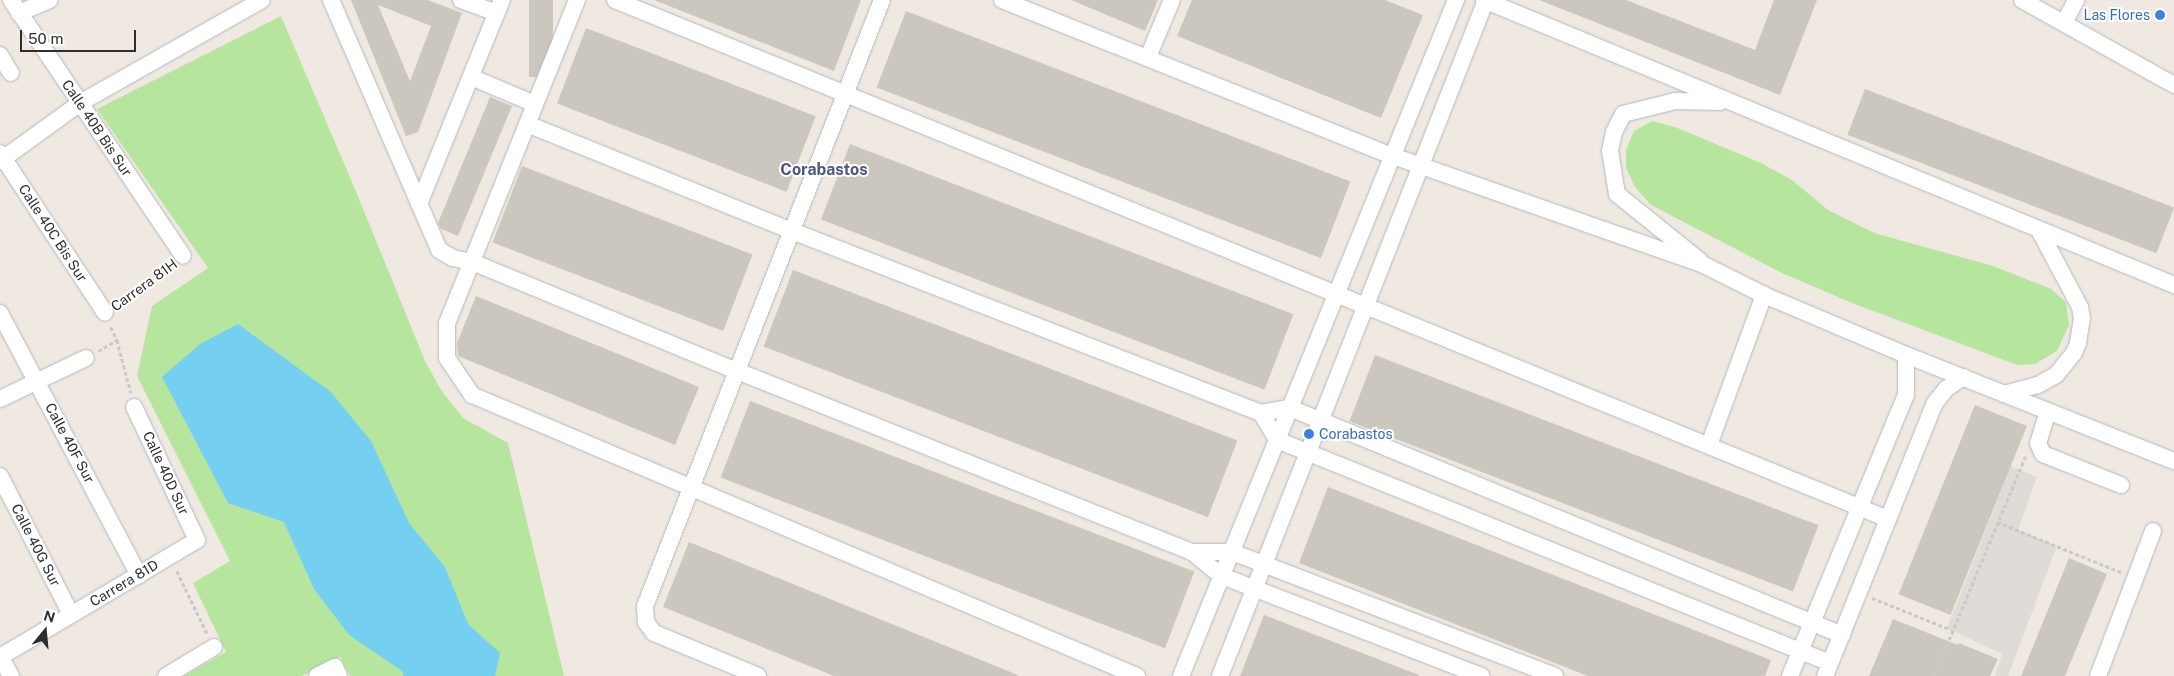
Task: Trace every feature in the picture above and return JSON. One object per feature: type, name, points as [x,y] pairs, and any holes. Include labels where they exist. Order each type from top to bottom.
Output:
[{"type":"street","points":[[15,6],[49,0]]},
{"type":"street","points":[[1,158],[80,103],[262,0]]},
{"type":"street","points":[[331,0],[439,250],[453,258],[472,262],[737,371],[1192,552],[1222,576],[1254,590],[1481,676]]},
{"type":"street","points":[[419,204],[500,6],[461,0]]},
{"type":"street","points":[[577,0],[448,324],[448,358],[472,394],[1137,676]]},
{"type":"street","points":[[615,0],[1888,518]]},
{"type":"street","points":[[758,676],[654,633],[646,622],[645,606],[882,0]]},
{"type":"street","points":[[1002,0],[1393,156],[1704,265],[1764,295],[1906,355],[2174,461]]},
{"type":"street","points":[[1148,58],[1172,0]]},
{"type":"street","points":[[1181,676],[1456,0]]},
{"type":"street","points":[[1220,676],[1486,0],[1512,5],[1730,102],[2174,285]]},
{"type":"street","points":[[2022,0],[2174,85]]},
{"type":"street","points":[[2064,23],[2076,0]]},
{"type":"street","name":"Calle 40B Bis Sur","points":[[15,6],[183,256]]},
{"type":"street","points":[[0,55],[11,73]]},
{"type":"street","points":[[471,77],[535,104]]},
{"type":"street","points":[[1704,265],[1617,194],[1610,151],[1614,132],[1623,114],[1675,101],[1730,102]]},
{"type":"street","points":[[527,124],[792,231],[1261,413],[1290,408],[1320,422],[1842,635]]},
{"type":"street","name":"Calle 40C Bis Sur","points":[[1,158],[105,313]]},
{"type":"street","points":[[2004,394],[2038,384],[2056,375],[2074,354],[2078,343],[2082,319],[2080,308],[2039,230]]},
{"type":"street","points":[[1709,445],[1764,295]]},
{"type":"street","name":"Calle 40F Sur","points":[[0,313],[138,575]]},
{"type":"street","points":[[1790,676],[1906,395],[1906,355]]},
{"type":"street","points":[[0,399],[86,358]]},
{"type":"street","points":[[1261,413],[1277,440],[1800,651],[1828,670],[1935,403],[1946,389],[1963,377]]},
{"type":"street","name":"Calle 40D Sur","points":[[134,407],[197,540]]},
{"type":"street","points":[[2048,411],[2038,444],[2043,454],[2121,485]]},
{"type":"street","name":"Calle 40G Sur","points":[[0,476],[71,614]]},
{"type":"street","points":[[2098,676],[2153,531]]},
{"type":"street","name":"Carrera 81D","points":[[0,656],[197,540]]},
{"type":"street","points":[[1192,552],[1232,552],[1555,676]]},
{"type":"street","points":[[166,676],[214,647]]},
{"type":"street","points":[[0,656],[11,676]]},
{"type":"street","points":[[317,676],[337,672]]},
{"type":"path","name":"Carrera 81H","points":[[105,313],[183,256]]},
{"type":"path","points":[[105,313],[118,340],[134,407]]},
{"type":"path","points":[[86,358],[118,340]]},
{"type":"path","points":[[1934,676],[2027,454],[2038,444]]},
{"type":"path","points":[[1998,522],[2135,577]]},
{"type":"path","points":[[170,556],[214,647]]},
{"type":"path","points":[[1859,592],[1952,630]]},
{"type":"green space","points":[[281,16],[355,189],[425,361],[441,390],[463,418],[508,443],[564,676],[350,676],[340,657],[302,676],[184,676],[226,652],[193,583],[230,561],[137,376],[152,306],[208,268],[97,109]]},
{"type":"green space","points":[[1652,121],[1675,127],[1761,163],[1792,180],[1828,210],[1874,233],[1993,266],[2051,289],[2066,302],[2069,325],[2057,351],[2035,364],[2017,365],[1852,303],[1782,273],[1651,205],[1635,187],[1626,168],[1626,150],[1634,131]]},
{"type":"shaded area","points":[[2011,466],[2037,477],[2018,530],[2057,546],[2008,676],[1995,676],[2002,654],[1947,628]]},
{"type":"water","points":[[238,324],[331,392],[371,441],[409,523],[445,567],[468,624],[500,653],[495,676],[404,676],[402,671],[349,635],[314,589],[284,522],[228,503],[162,377],[200,344]]},
{"type":"building","points":[[351,0],[428,0],[462,13],[418,132],[406,136]],"holes":[[[378,5],[431,26],[410,81]]]},
{"type":"building","points":[[529,0],[553,0],[553,77],[529,77]]},
{"type":"building","points":[[654,0],[861,0],[834,71]]},
{"type":"building","points":[[1071,0],[1158,0],[1145,31]]},
{"type":"building","points":[[1192,0],[1385,0],[1423,15],[1381,118],[1177,36]]},
{"type":"building","points":[[1539,0],[1626,0],[1755,50],[1774,0],[1817,0],[1780,95]]},
{"type":"building","points":[[906,11],[1350,182],[1321,258],[877,88]]},
{"type":"building","points":[[586,28],[816,116],[787,192],[557,104]]},
{"type":"building","points":[[1865,89],[2174,208],[2156,253],[1847,135]]},
{"type":"building","points":[[490,97],[512,106],[458,236],[441,229],[438,223]]},
{"type":"building","points":[[850,144],[1293,314],[1264,390],[821,220]]},
{"type":"building","points":[[522,166],[753,255],[723,331],[493,243]]},
{"type":"building","points":[[793,270],[1237,441],[1208,517],[764,347]]},
{"type":"building","points":[[476,296],[699,387],[675,445],[458,356],[457,343]]},
{"type":"building","points":[[1375,355],[1818,525],[1793,592],[1350,421]]},
{"type":"building","points":[[750,401],[1194,572],[1165,648],[721,478]]},
{"type":"building","points":[[1975,405],[2027,426],[1951,615],[1899,594]]},
{"type":"building","points":[[1328,487],[1771,660],[1765,676],[1588,676],[1299,563]]},
{"type":"building","points":[[689,542],[1018,676],[834,676],[663,607]]},
{"type":"building","points":[[2069,558],[2107,574],[2065,676],[2021,676]]},
{"type":"building","points":[[1264,615],[1419,675],[1419,676],[1240,676]]},
{"type":"building","points":[[1893,619],[1998,659],[1990,676],[1869,676]]},
{"type":"place","name":"Las Flores","points":[[2160,15]]},
{"type":"place","name":"Corabastos","points":[[1309,434]]},
{"type":"district","name":"Corabastos","points":[[824,170]]}]
